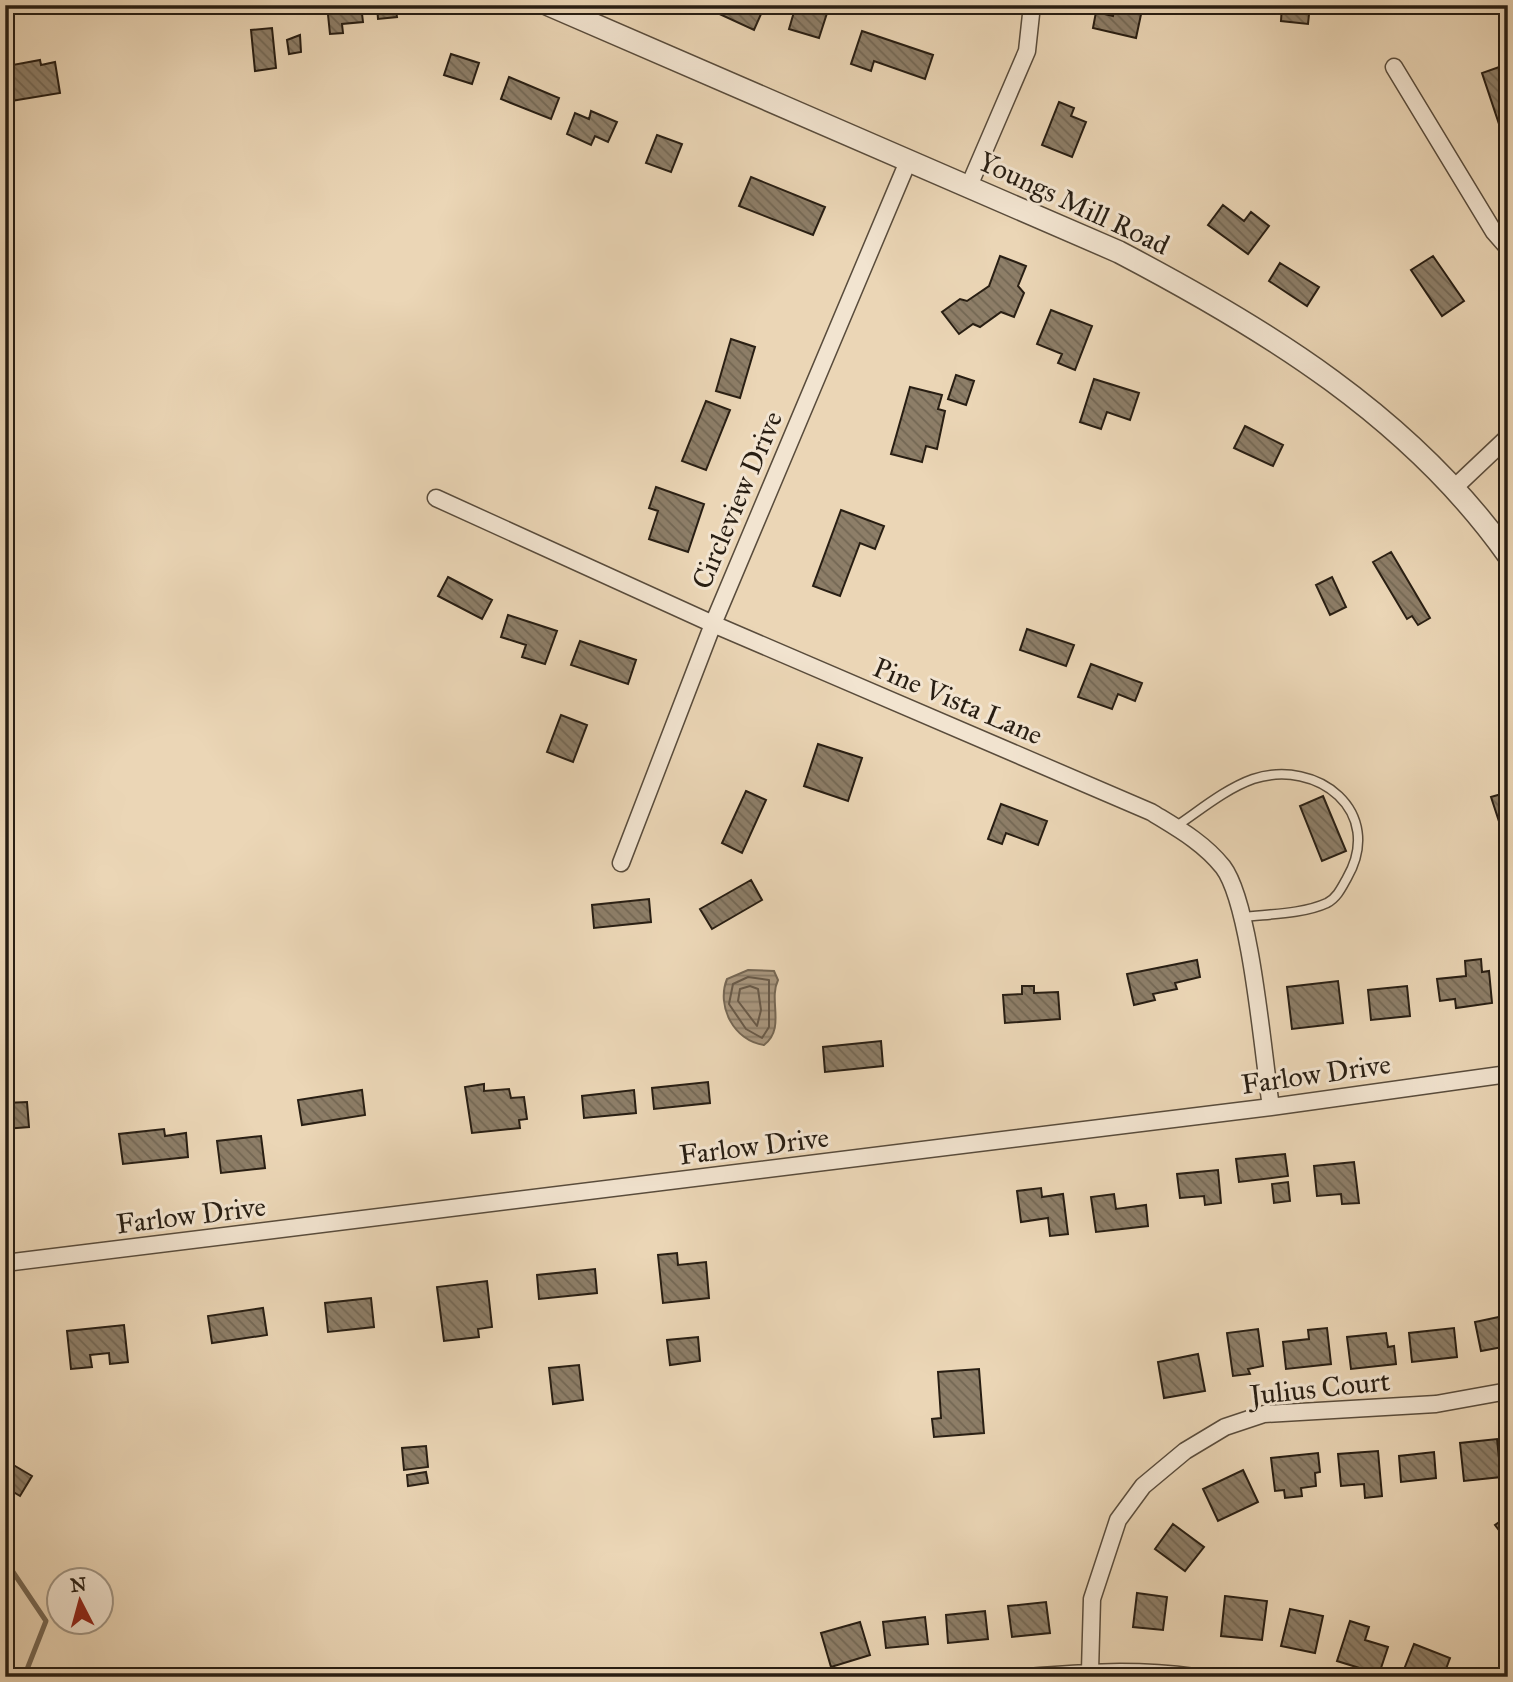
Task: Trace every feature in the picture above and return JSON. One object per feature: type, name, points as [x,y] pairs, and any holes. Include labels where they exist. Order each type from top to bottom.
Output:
[{"type":"street","name":"Youngs Mill Road","points":[[549,5],[1119,252],[1259,331],[1332,379],[1390,424],[1453,489],[1508,555]]},
{"type":"street","points":[[969,186],[1027,51],[1032,5]]},
{"type":"street","points":[[1394,67],[1494,232],[1508,247]]},
{"type":"street","name":"Circleview Drive","points":[[621,863],[713,624],[909,159]]},
{"type":"street","points":[[1453,489],[1508,437]]},
{"type":"street","name":"Pine Vista Lane","points":[[436,498],[713,624],[1151,812],[1202,844],[1225,869],[1243,917],[1271,1107]]},
{"type":"street","name":"Farlow Drive","points":[[5,1264],[1271,1107],[1508,1074]]},
{"type":"street","name":"Julius Court","points":[[1090,1671],[1092,1599],[1118,1520],[1143,1486],[1185,1451],[1226,1427],[1264,1414],[1436,1404],[1508,1391]]},
{"type":"street","points":[[1028,1677],[1090,1671],[1158,1672],[1194,1677]]},
{"type":"lane","points":[[1175,827],[1220,797],[1252,780],[1278,774],[1322,782],[1340,794],[1351,810],[1358,845],[1355,865],[1337,896],[1318,906],[1243,917]]},
{"type":"water","points":[[748,970],[774,971],[778,980],[775,988],[774,1031],[764,1045],[744,1037],[730,1021],[726,1011],[724,989],[727,979]]},
{"type":"building","points":[[327,5],[361,5],[363,22],[342,24],[343,33],[330,34]]},
{"type":"building","points":[[377,5],[395,5],[397,17],[378,19]]},
{"type":"building","points":[[700,5],[765,5],[754,30]]},
{"type":"building","points":[[796,5],[829,7],[819,38],[789,29]]},
{"type":"building","points":[[1115,5],[1143,5],[1136,38],[1093,28],[1096,12],[1113,16]]},
{"type":"building","points":[[1282,5],[1310,5],[1308,24],[1281,21]]},
{"type":"building","points":[[272,28],[276,68],[255,71],[251,30]]},
{"type":"building","points":[[862,31],[933,55],[925,79],[874,61],[871,71],[851,64]]},
{"type":"building","points":[[300,35],[301,52],[289,54],[287,40]]},
{"type":"building","points":[[451,54],[479,63],[472,84],[444,75]]},
{"type":"building","points":[[40,60],[41,65],[55,62],[60,93],[5,102],[7,66]]},
{"type":"building","points":[[1505,65],[1508,121],[1499,124],[1482,73]]},
{"type":"building","points":[[509,77],[559,98],[551,119],[501,99]]},
{"type":"building","points":[[1059,102],[1074,108],[1071,116],[1086,122],[1072,157],[1042,145]]},
{"type":"building","points":[[591,111],[617,122],[608,142],[595,136],[591,145],[567,134],[575,113],[589,119]]},
{"type":"building","points":[[657,135],[682,144],[671,172],[646,163]]},
{"type":"building","points":[[751,177],[825,207],[813,235],[739,206]]},
{"type":"building","points":[[1223,205],[1244,221],[1251,212],[1269,226],[1248,254],[1208,225]]},
{"type":"building","points":[[1000,256],[1026,266],[1018,286],[1024,293],[1014,317],[1001,312],[980,327],[973,324],[959,334],[942,312],[960,299],[967,301],[989,286]]},
{"type":"building","points":[[1433,256],[1464,301],[1442,316],[1411,270]]},
{"type":"building","points":[[1280,263],[1319,287],[1307,306],[1269,281]]},
{"type":"building","points":[[1051,310],[1092,326],[1075,370],[1058,363],[1062,354],[1037,344]]},
{"type":"building","points":[[731,339],[755,347],[740,398],[716,391]]},
{"type":"building","points":[[956,375],[974,381],[966,405],[948,399]]},
{"type":"building","points":[[1094,379],[1139,393],[1130,420],[1107,412],[1101,429],[1080,422]]},
{"type":"building","points":[[910,387],[942,395],[938,409],[945,411],[937,449],[926,446],[922,462],[891,454]]},
{"type":"building","points":[[706,401],[730,410],[706,470],[682,461]]},
{"type":"building","points":[[1245,426],[1283,445],[1273,466],[1234,448]]},
{"type":"building","points":[[656,487],[704,504],[688,552],[649,539],[658,511],[649,508]]},
{"type":"building","points":[[841,510],[884,526],[875,549],[860,543],[840,596],[813,586]]},
{"type":"building","points":[[1391,552],[1430,618],[1418,625],[1412,616],[1407,619],[1373,562]]},
{"type":"building","points":[[448,577],[492,600],[482,619],[438,596]]},
{"type":"building","points":[[1332,577],[1346,607],[1330,615],[1316,585]]},
{"type":"building","points":[[508,615],[557,631],[545,664],[522,657],[526,645],[501,637]]},
{"type":"building","points":[[1027,629],[1074,645],[1066,666],[1020,650]]},
{"type":"building","points":[[580,641],[636,660],[628,684],[571,665]]},
{"type":"building","points":[[1091,664],[1142,683],[1135,701],[1118,694],[1112,709],[1078,697]]},
{"type":"building","points":[[561,715],[587,725],[573,762],[547,752]]},
{"type":"building","points":[[818,744],[862,758],[848,801],[804,786]]},
{"type":"building","points":[[746,791],[766,800],[742,853],[722,843]]},
{"type":"building","points":[[1508,792],[1508,849],[1491,797]]},
{"type":"building","points":[[1323,796],[1346,851],[1322,861],[1300,806]]},
{"type":"building","points":[[1001,804],[1047,821],[1038,845],[1006,833],[1002,844],[988,839]]},
{"type":"building","points":[[751,880],[762,900],[712,929],[700,909]]},
{"type":"building","points":[[649,899],[651,922],[594,928],[592,905]]},
{"type":"building","points":[[1481,959],[1482,972],[1489,971],[1492,1003],[1456,1008],[1455,999],[1440,1001],[1437,979],[1466,976],[1465,961]]},
{"type":"building","points":[[1197,960],[1200,977],[1175,983],[1177,989],[1153,994],[1155,1000],[1134,1005],[1127,974]]},
{"type":"building","points":[[1338,981],[1343,1023],[1292,1029],[1287,987]]},
{"type":"building","points":[[1022,986],[1034,986],[1034,993],[1058,992],[1060,1019],[1005,1023],[1003,995],[1022,994]]},
{"type":"building","points":[[1407,986],[1410,1016],[1371,1020],[1368,990]]},
{"type":"building","points":[[881,1041],[883,1066],[825,1072],[823,1047]]},
{"type":"building","points":[[708,1082],[710,1103],[654,1109],[652,1088]]},
{"type":"building","points":[[484,1084],[484,1091],[509,1089],[511,1098],[524,1097],[527,1119],[519,1120],[520,1128],[472,1133],[465,1087]]},
{"type":"building","points":[[362,1090],[365,1115],[302,1125],[298,1100]]},
{"type":"building","points":[[634,1090],[636,1113],[584,1118],[582,1096]]},
{"type":"building","points":[[27,1102],[29,1127],[5,1129],[5,1103]]},
{"type":"building","points":[[164,1129],[165,1136],[186,1133],[188,1157],[123,1164],[119,1134]]},
{"type":"building","points":[[261,1136],[265,1168],[221,1173],[217,1141]]},
{"type":"building","points":[[1285,1154],[1288,1176],[1239,1182],[1236,1159]]},
{"type":"building","points":[[1354,1162],[1359,1203],[1342,1204],[1341,1194],[1317,1196],[1314,1166]]},
{"type":"building","points":[[1218,1170],[1221,1203],[1205,1205],[1204,1196],[1180,1198],[1177,1174]]},
{"type":"building","points":[[1288,1182],[1290,1201],[1274,1203],[1272,1184]]},
{"type":"building","points":[[1041,1188],[1042,1197],[1063,1194],[1068,1234],[1050,1236],[1048,1218],[1021,1222],[1017,1191]]},
{"type":"building","points":[[1114,1194],[1116,1209],[1146,1205],[1148,1226],[1096,1232],[1091,1197]]},
{"type":"building","points":[[677,1253],[678,1265],[706,1262],[709,1298],[663,1303],[658,1255]]},
{"type":"building","points":[[595,1269],[597,1293],[539,1299],[537,1275]]},
{"type":"building","points":[[487,1281],[492,1327],[478,1329],[479,1337],[444,1341],[437,1287]]},
{"type":"building","points":[[371,1298],[374,1327],[328,1332],[325,1303]]},
{"type":"building","points":[[263,1308],[267,1335],[212,1343],[208,1316]]},
{"type":"building","points":[[1508,1315],[1508,1346],[1481,1351],[1475,1322]]},
{"type":"building","points":[[124,1325],[128,1362],[110,1364],[109,1353],[90,1355],[92,1367],[71,1369],[67,1331]]},
{"type":"building","points":[[1327,1328],[1331,1364],[1286,1369],[1283,1342],[1309,1339],[1308,1330]]},
{"type":"building","points":[[1454,1328],[1457,1357],[1412,1362],[1409,1333]]},
{"type":"building","points":[[1258,1329],[1263,1366],[1248,1369],[1250,1374],[1233,1376],[1227,1333]]},
{"type":"building","points":[[1386,1333],[1388,1347],[1394,1346],[1396,1364],[1351,1369],[1347,1337]]},
{"type":"building","points":[[698,1337],[700,1361],[670,1365],[667,1340]]},
{"type":"building","points":[[1198,1354],[1205,1391],[1164,1398],[1158,1362]]},
{"type":"building","points":[[579,1365],[583,1400],[553,1404],[549,1368]]},
{"type":"building","points":[[979,1369],[984,1433],[934,1437],[932,1419],[941,1418],[938,1372]]},
{"type":"building","points":[[1497,1439],[1501,1477],[1464,1481],[1460,1443]]},
{"type":"building","points":[[426,1446],[428,1467],[404,1470],[402,1448]]},
{"type":"building","points":[[1378,1451],[1382,1496],[1365,1498],[1364,1484],[1341,1486],[1338,1454]]},
{"type":"building","points":[[1434,1452],[1436,1478],[1401,1482],[1399,1456]]},
{"type":"building","points":[[1318,1453],[1320,1472],[1315,1473],[1316,1486],[1301,1488],[1302,1496],[1285,1498],[1284,1490],[1275,1491],[1271,1458]]},
{"type":"building","points":[[5,1460],[32,1476],[20,1496],[5,1487]]},
{"type":"building","points":[[1243,1470],[1258,1502],[1218,1521],[1203,1489]]},
{"type":"building","points":[[426,1472],[428,1483],[408,1486],[407,1475]]},
{"type":"building","points":[[1508,1516],[1508,1542],[1495,1525]]},
{"type":"building","points":[[1173,1524],[1204,1547],[1185,1571],[1155,1549]]},
{"type":"building","points":[[1137,1593],[1167,1597],[1163,1630],[1133,1627]]},
{"type":"building","points":[[1225,1596],[1267,1601],[1262,1640],[1221,1636]]},
{"type":"building","points":[[1046,1602],[1050,1633],[1012,1637],[1008,1606]]},
{"type":"building","points":[[1290,1609],[1323,1616],[1315,1653],[1281,1646]]},
{"type":"building","points":[[985,1611],[988,1639],[948,1643],[946,1615]]},
{"type":"building","points":[[925,1617],[928,1644],[886,1648],[883,1622]]},
{"type":"building","points":[[1350,1621],[1369,1627],[1365,1640],[1388,1647],[1379,1674],[1337,1661]]},
{"type":"building","points":[[860,1622],[870,1655],[831,1667],[821,1633]]},
{"type":"building","points":[[1414,1644],[1450,1658],[1443,1677],[1401,1677]]},
{"type":"waterway","points":[[5,1554],[13,1572],[46,1621],[24,1677]]}]
